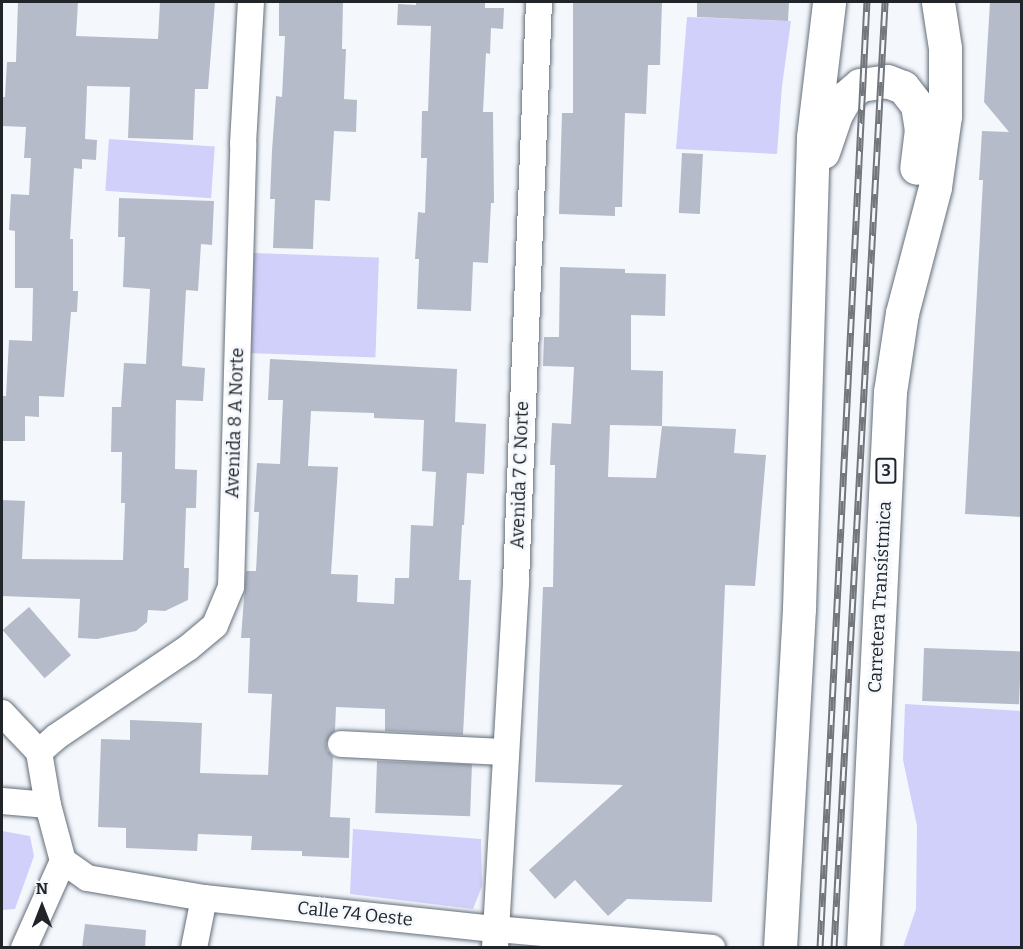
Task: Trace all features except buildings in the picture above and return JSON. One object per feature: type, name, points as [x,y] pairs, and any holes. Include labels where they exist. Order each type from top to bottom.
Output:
[{"type":"main road","points":[[780,948],[800,602],[811,184],[816,105],[829,2]]},
{"type":"main road","name":"Carretera Transístmica","points":[[863,948],[890,392],[902,313],[935,187],[945,116],[945,48],[938,2]]},
{"type":"main road","points":[[811,184],[836,114],[852,90],[860,85],[879,81],[897,84],[909,92],[917,105],[921,129],[902,313]]},
{"type":"street","name":"Avenida 8 A Norte","points":[[39,752],[56,737],[197,640],[215,625],[231,587],[243,156],[251,2]]},
{"type":"street","name":"Avenida 7 C Norte","points":[[496,938],[539,2]]},
{"type":"street","points":[[2,713],[39,752],[48,805],[63,861],[24,948]]},
{"type":"street","points":[[341,744],[506,752]]},
{"type":"street","points":[[2,801],[48,805]]},
{"type":"street","name":"Calle 74 Oeste","points":[[63,861],[87,878],[204,898],[496,938],[712,948]]},
{"type":"street","points":[[194,948],[204,898]]},
{"type":"shaded area","points":[[687,17],[791,21],[782,86],[777,154],[676,149]]},
{"type":"shaded area","points":[[109,139],[215,146],[211,198],[105,191]]},
{"type":"shaded area","points":[[251,253],[379,257],[375,357],[248,353]]},
{"type":"shaded area","points":[[905,704],[1021,711],[1021,947],[903,947],[916,909],[917,826],[903,760]]},
{"type":"shaded area","points":[[353,829],[481,839],[482,886],[473,909],[350,894]]},
{"type":"shaded area","points":[[2,831],[30,836],[34,856],[15,909],[2,910]]},
{"type":"railway","points":[[820,948],[867,2]]},
{"type":"railway","points":[[834,948],[885,2]]}]
